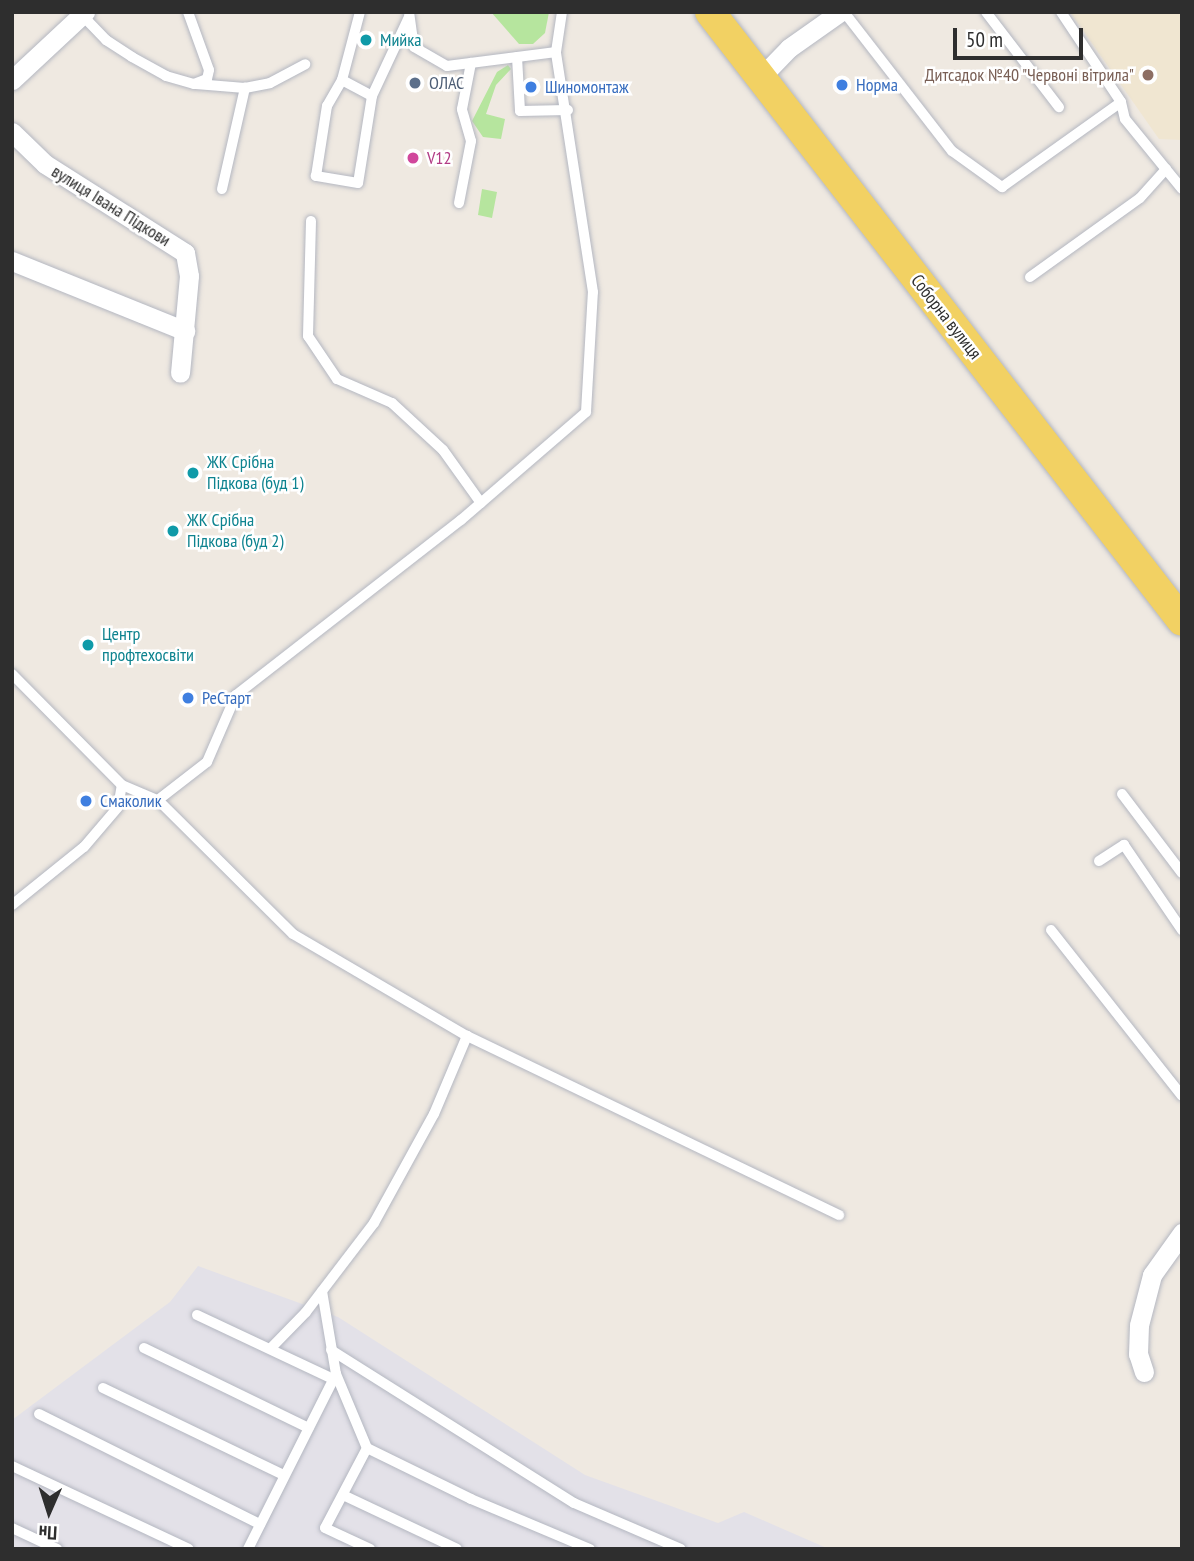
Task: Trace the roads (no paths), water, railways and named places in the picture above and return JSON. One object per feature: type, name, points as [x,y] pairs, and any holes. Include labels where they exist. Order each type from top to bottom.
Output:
[{"type":"main road","name":"Соборна вулиця","points":[[710,12],[1182,621]]},
{"type":"street","points":[[761,77],[789,48],[842,12]]},
{"type":"street","points":[[12,80],[84,14]]},
{"type":"street","name":"вулиця Івана Підкови","points":[[12,132],[45,164],[186,253],[189,276],[180,373]]},
{"type":"street","points":[[12,261],[185,331]]},
{"type":"street","points":[[1144,1372],[1138,1354],[1139,1325],[1150,1283],[1182,1233]]},
{"type":"lane","points":[[188,12],[209,70],[207,79],[194,84]]},
{"type":"lane","points":[[360,12],[342,80],[327,106],[316,176],[358,184],[372,96],[409,14]]},
{"type":"lane","points":[[158,800],[207,762],[236,695],[481,503],[586,412],[593,292],[568,110],[556,52],[562,12]]},
{"type":"lane","points":[[842,12],[952,151],[1002,187],[1121,102]]},
{"type":"lane","points":[[986,12],[1059,107]]},
{"type":"lane","points":[[1061,12],[1121,102],[1125,119],[1182,189]]},
{"type":"lane","points":[[84,14],[106,40],[132,57],[166,76],[194,84],[245,88],[270,83],[305,64]]},
{"type":"lane","points":[[409,14],[414,47],[447,66],[556,52]]},
{"type":"lane","points":[[517,57],[520,111],[568,110]]},
{"type":"lane","points":[[459,203],[471,142],[462,109],[471,64]]},
{"type":"lane","points":[[342,80],[372,96]]},
{"type":"lane","points":[[222,189],[245,88]]},
{"type":"lane","points":[[1030,277],[1140,198],[1166,169]]},
{"type":"lane","points":[[311,220],[309,336],[337,379],[392,403],[443,450],[481,503]]},
{"type":"lane","points":[[12,674],[122,785],[158,800],[293,934],[467,1036],[839,1215]]},
{"type":"lane","points":[[12,905],[84,847],[118,807],[122,785]]},
{"type":"lane","points":[[1122,794],[1182,873]]},
{"type":"lane","points":[[1099,861],[1124,845],[1182,930]]},
{"type":"lane","points":[[1051,930],[1182,1096]]},
{"type":"lane","points":[[271,1348],[322,1291],[374,1223],[399,1181],[467,1036]]},
{"type":"lane","points":[[322,1291],[335,1376],[367,1448],[471,1499],[590,1549]]},
{"type":"lane","points":[[197,1315],[335,1376]]},
{"type":"lane","points":[[144,1348],[309,1428]]},
{"type":"lane","points":[[331,1350],[574,1503],[681,1549]]},
{"type":"lane","points":[[247,1549],[335,1376]]},
{"type":"lane","points":[[103,1388],[285,1475]]},
{"type":"lane","points":[[39,1414],[260,1524]]},
{"type":"lane","points":[[367,1448],[325,1528],[370,1549]]},
{"type":"lane","points":[[12,1466],[189,1549]]},
{"type":"lane","points":[[343,1495],[457,1549]]},
{"type":"lane","points":[[12,1528],[57,1549]]},
{"type":"place","name":"Мийка","points":[[366,40]]},
{"type":"place","name":"Дитсадок №40 \"Червоні вітрила\"","points":[[1148,75]]},
{"type":"place","name":"ОЛАС","points":[[415,83]]},
{"type":"place","name":"Норма","points":[[842,85]]},
{"type":"place","name":"Шиномонтаж","points":[[531,87]]},
{"type":"place","name":"V12","points":[[413,158]]},
{"type":"place","name":"ЖК Срібна Підкова (буд 1)","points":[[193,473]]},
{"type":"place","name":"ЖК Срібна Підкова (буд 2)","points":[[173,531]]},
{"type":"place","name":"Центр профтехосвіти","points":[[88,645]]},
{"type":"place","name":"РеСтарт","points":[[188,698]]},
{"type":"place","name":"Смаколик","points":[[86,801]]}]
